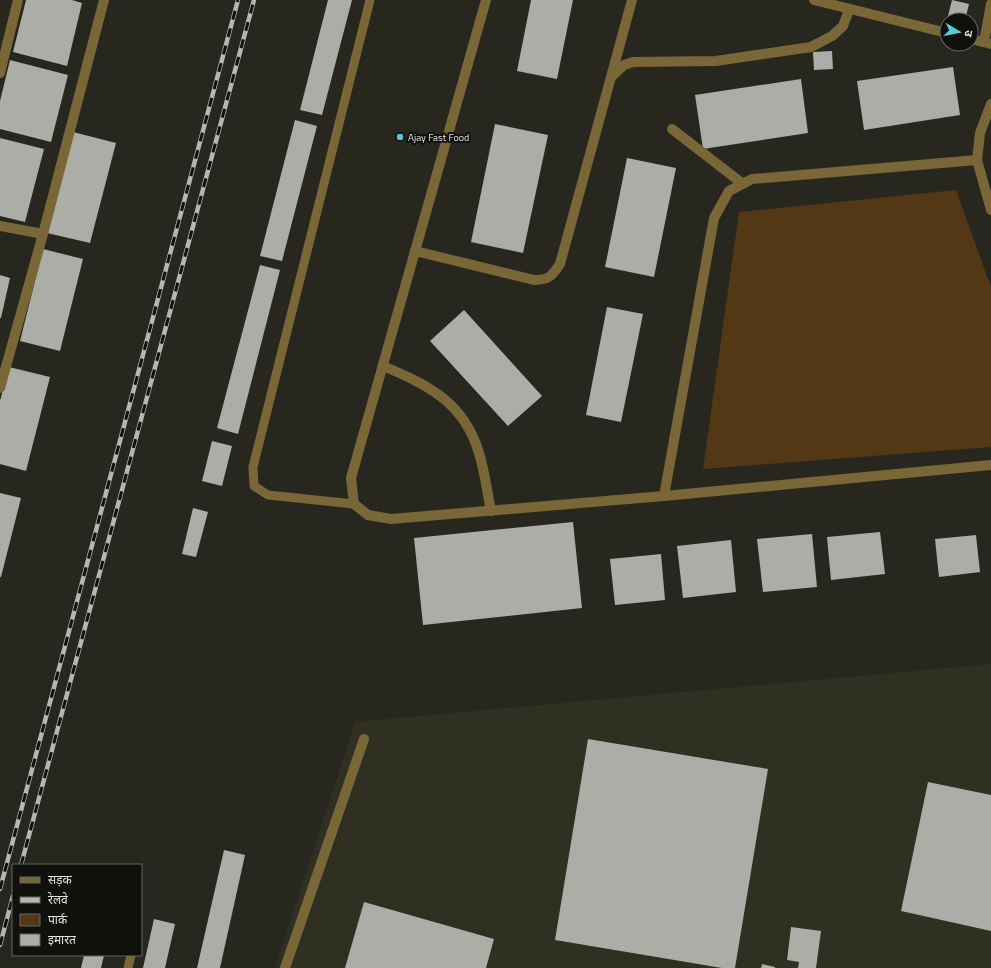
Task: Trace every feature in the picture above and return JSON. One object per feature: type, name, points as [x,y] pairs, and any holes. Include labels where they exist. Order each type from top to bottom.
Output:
[{"type":"street","points":[[0,73],[18,0]]},
{"type":"street","points":[[0,388],[43,234],[104,0]]},
{"type":"street","points":[[486,0],[351,478],[354,504],[368,515],[391,519],[664,496],[991,465]]},
{"type":"street","points":[[415,251],[534,280],[544,280],[553,274],[560,264],[632,0]]},
{"type":"street","points":[[814,0],[848,10],[939,31]]},
{"type":"street","points":[[987,43],[991,4]]},
{"type":"street","points":[[611,76],[624,65],[633,62],[716,61],[811,47],[832,36],[843,26],[848,10]]},
{"type":"street","points":[[991,104],[980,133],[977,160],[991,210]]},
{"type":"street","points":[[672,129],[743,184]]},
{"type":"street","points":[[664,496],[714,218],[729,191],[752,179],[977,160]]},
{"type":"street","points":[[0,226],[43,234]]},
{"type":"street","points":[[383,366],[413,379],[440,395],[465,420],[479,453],[491,511]]},
{"type":"street","points":[[284,968],[364,739]]},
{"type":"lane","points":[[354,504],[268,495],[254,486],[253,467],[370,0]]},
{"type":"lane","points":[[128,968],[131,956]]},
{"type":"shaded area","points":[[991,664],[991,968],[275,968],[355,722]]},
{"type":"green space","points":[[956,190],[991,287],[991,447],[703,469],[739,212]]},
{"type":"building","points":[[26,0],[72,0],[82,3],[67,66],[13,52]]},
{"type":"building","points":[[328,0],[352,0],[322,115],[300,110]]},
{"type":"building","points":[[531,0],[573,0],[557,79],[517,71]]},
{"type":"building","points":[[952,0],[969,4],[967,12],[949,12]]},
{"type":"building","points":[[832,51],[833,69],[814,70],[813,52]]},
{"type":"building","points":[[10,60],[68,75],[51,142],[0,129],[0,101]]},
{"type":"building","points":[[953,67],[960,115],[864,130],[857,81]]},
{"type":"building","points":[[801,79],[808,133],[703,149],[695,95]]},
{"type":"building","points":[[295,120],[317,126],[282,261],[260,256]]},
{"type":"building","points":[[495,124],[548,135],[523,253],[471,242]]},
{"type":"building","points":[[73,132],[116,143],[90,243],[47,233]]},
{"type":"building","points":[[0,138],[44,149],[25,222],[0,216]]},
{"type":"building","points":[[627,158],[676,168],[654,277],[605,267]]},
{"type":"building","points":[[43,249],[83,259],[60,351],[20,341]]},
{"type":"building","points":[[260,265],[280,270],[238,434],[217,428]]},
{"type":"building","points":[[0,275],[10,278],[1,318],[0,318]]},
{"type":"building","points":[[607,307],[643,314],[621,422],[586,415]]},
{"type":"building","points":[[464,310],[542,396],[508,426],[430,341]]},
{"type":"building","points":[[9,367],[50,377],[26,471],[0,464],[0,401]]},
{"type":"building","points":[[212,441],[232,446],[222,486],[202,481]]},
{"type":"building","points":[[0,493],[21,498],[1,577],[0,577]]},
{"type":"building","points":[[193,508],[208,512],[196,557],[182,554]]},
{"type":"building","points":[[573,522],[582,608],[423,625],[414,538]]},
{"type":"building","points":[[880,532],[885,574],[831,580],[827,537]]},
{"type":"building","points":[[812,534],[817,587],[763,592],[757,539]]},
{"type":"building","points":[[976,535],[980,572],[939,577],[935,539]]},
{"type":"building","points":[[731,540],[736,592],[683,598],[677,546]]},
{"type":"building","points":[[661,554],[665,600],[615,605],[610,559]]},
{"type":"building","points":[[588,739],[768,769],[735,968],[722,968],[555,940]]},
{"type":"building","points":[[928,782],[991,795],[991,931],[901,911]]},
{"type":"building","points":[[224,850],[245,855],[220,968],[197,968]]},
{"type":"building","points":[[364,902],[494,939],[486,968],[345,968]]},
{"type":"building","points":[[154,919],[175,924],[165,968],[143,968]]},
{"type":"building","points":[[791,927],[821,931],[816,968],[798,968],[799,962],[787,960]]},
{"type":"building","points":[[84,956],[104,956],[101,968],[81,968]]},
{"type":"building","points":[[762,964],[775,967],[775,968],[761,968]]},
{"type":"railway","points":[[0,889],[238,0]]},
{"type":"railway","points":[[21,864],[254,0]]},
{"type":"railway","points":[[0,945],[12,900]]},
{"type":"place","name":"Ajay Fast Food","points":[[400,137]]}]
